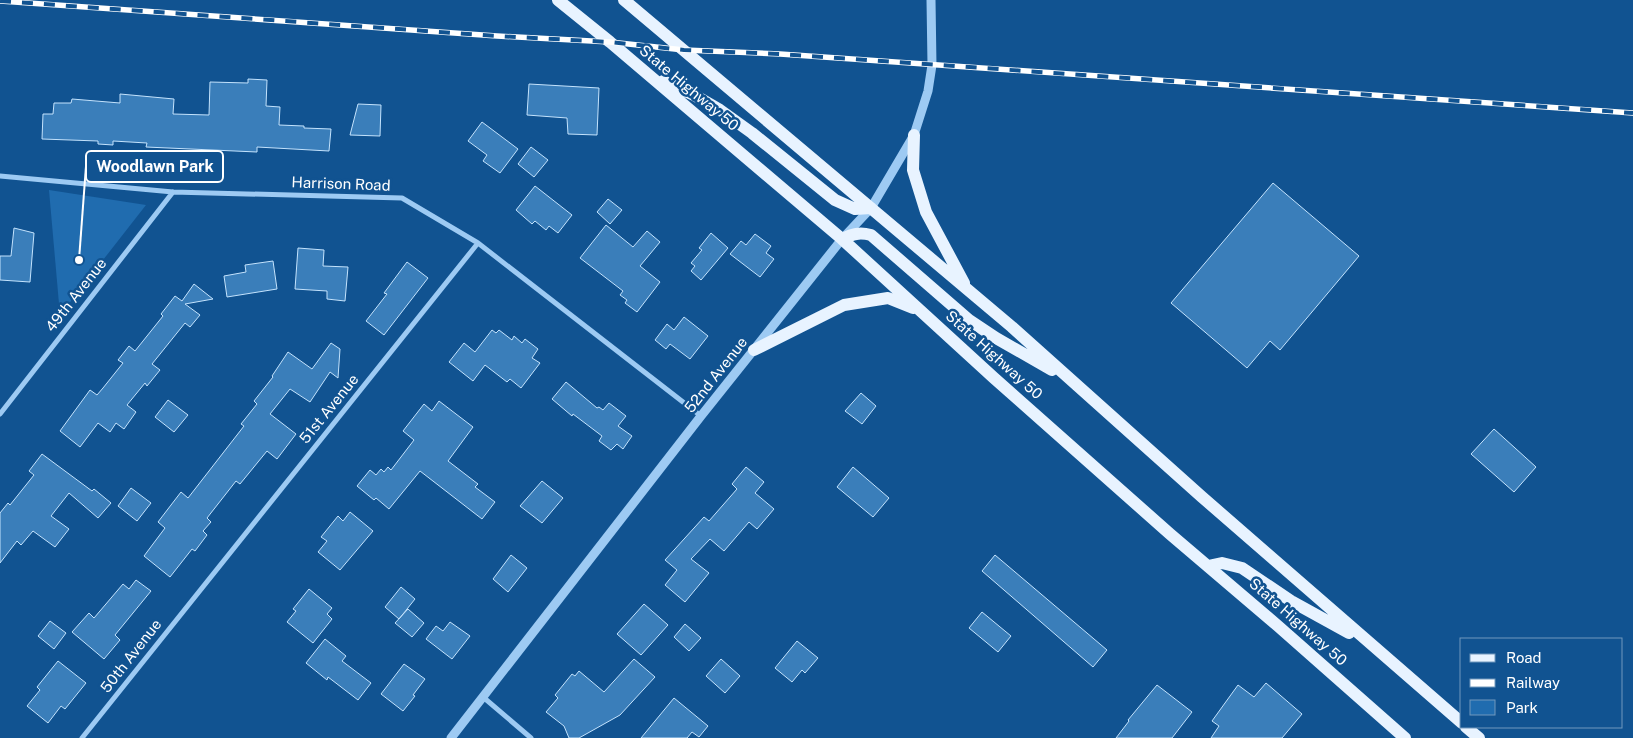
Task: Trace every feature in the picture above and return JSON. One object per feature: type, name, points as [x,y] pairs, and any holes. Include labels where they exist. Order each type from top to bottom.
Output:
[{"type":"main road","name":"State Highway 50","points":[[558,0],[842,239],[994,378],[1405,738]]},
{"type":"main road","name":"State Highway 50","points":[[624,0],[968,289],[1202,497],[1460,721]]},
{"type":"main road","points":[[649,75],[694,95],[720,110],[752,133],[835,200],[854,209],[870,208]]},
{"type":"main road","points":[[914,135],[913,170],[926,212],[968,289]]},
{"type":"main road","points":[[842,239],[862,232],[871,235],[969,320],[996,338],[1076,384]]},
{"type":"main road","points":[[754,350],[844,305],[888,298],[920,310]]},
{"type":"main road","points":[[1208,566],[1222,562],[1242,568],[1291,601],[1373,646]]},
{"type":"main road","points":[[1467,728],[1479,738]]},
{"type":"street","name":"52nd Avenue","points":[[451,738],[701,416],[842,239],[870,208],[914,135],[928,91],[932,65],[931,0]]},
{"type":"street","name":"Harrison Road","points":[[0,176],[173,192],[402,198],[478,243],[701,416]]},
{"type":"street","name":"49th Avenue","points":[[0,414],[173,192]]},
{"type":"street","name":"51st Avenue","points":[[199,590],[478,243]]},
{"type":"street","name":"50th Avenue","points":[[82,738],[199,590]]},
{"type":"street","points":[[483,697],[531,738]]},
{"type":"green space","points":[[49,190],[146,205],[60,315]]},
{"type":"building","points":[[248,79],[267,80],[266,106],[280,107],[279,125],[331,129],[329,151],[257,147],[257,152],[146,147],[147,143],[113,141],[113,145],[98,144],[98,141],[42,139],[43,114],[53,114],[54,103],[71,103],[72,99],[120,103],[120,94],[174,99],[173,114],[209,115],[210,82],[248,83]]},
{"type":"building","points":[[529,84],[599,88],[597,135],[568,134],[567,118],[527,115]]},
{"type":"building","points":[[358,104],[381,105],[380,136],[350,135]]},
{"type":"building","points":[[482,122],[518,149],[500,173],[483,161],[487,155],[468,141]]},
{"type":"building","points":[[531,147],[548,160],[534,177],[518,164]]},
{"type":"building","points":[[1273,183],[1359,256],[1280,350],[1270,341],[1247,368],[1171,303]]},
{"type":"building","points":[[535,186],[572,215],[558,233],[549,226],[546,230],[535,221],[532,224],[516,210]]},
{"type":"building","points":[[608,199],[622,210],[610,224],[597,212]]},
{"type":"building","points":[[606,225],[633,247],[647,231],[660,242],[640,266],[660,282],[637,312],[625,303],[627,300],[620,295],[623,291],[580,258]]},
{"type":"building","points":[[14,228],[34,233],[30,282],[0,280],[0,256],[11,256]]},
{"type":"building","points":[[711,233],[728,248],[701,280],[691,271],[695,266],[691,263],[702,250],[699,248]]},
{"type":"building","points":[[755,234],[771,246],[766,253],[774,259],[760,277],[730,254],[741,241],[746,245]]},
{"type":"building","points":[[298,248],[324,250],[323,266],[348,267],[345,301],[327,299],[327,291],[295,289]]},
{"type":"building","points":[[273,261],[277,289],[227,297],[224,276],[246,272],[245,265]]},
{"type":"building","points":[[407,262],[428,278],[384,335],[366,321],[387,294],[384,293]]},
{"type":"building","points":[[194,284],[213,299],[185,304],[200,315],[190,327],[185,323],[152,364],[160,370],[147,386],[145,383],[127,405],[136,412],[124,429],[116,423],[110,432],[98,423],[80,447],[60,431],[90,390],[97,395],[103,388],[123,363],[118,360],[129,346],[135,351],[163,316],[161,314],[175,296],[182,301]]},
{"type":"building","points":[[684,317],[708,336],[690,359],[670,344],[666,349],[655,340],[667,324],[674,330]]},
{"type":"building","points":[[492,330],[496,333],[499,330],[512,340],[514,336],[522,343],[525,339],[538,349],[532,358],[540,363],[521,388],[510,379],[507,382],[485,365],[473,381],[449,362],[464,343],[475,352]]},
{"type":"building","points":[[331,343],[340,349],[338,378],[330,372],[310,402],[290,389],[270,414],[296,434],[277,459],[267,451],[240,484],[236,481],[207,518],[211,522],[203,531],[207,535],[195,551],[192,549],[170,577],[144,556],[165,528],[158,522],[181,492],[188,498],[244,426],[241,424],[257,404],[254,401],[273,377],[288,352],[312,369]]},
{"type":"building","points":[[566,382],[597,408],[599,407],[603,410],[609,403],[626,416],[618,426],[632,436],[623,449],[617,444],[611,450],[599,441],[602,436],[573,414],[572,416],[552,399]]},
{"type":"building","points":[[861,393],[876,406],[862,424],[845,411]]},
{"type":"building","points":[[168,400],[188,415],[174,432],[155,417]]},
{"type":"building","points":[[439,401],[473,427],[448,461],[478,484],[475,487],[495,502],[482,519],[420,471],[389,509],[357,486],[370,470],[376,475],[381,469],[384,472],[388,467],[391,470],[414,440],[403,431],[424,404],[432,411]]},
{"type":"building","points":[[1494,429],[1536,467],[1514,492],[1471,454]]},
{"type":"building","points":[[42,454],[92,491],[94,489],[111,503],[98,518],[69,493],[51,516],[69,529],[55,547],[33,531],[21,545],[17,541],[0,563],[0,513],[8,503],[10,505],[34,475],[29,471]]},
{"type":"building","points":[[746,467],[764,482],[755,493],[774,509],[757,529],[749,522],[724,551],[710,539],[691,559],[709,573],[685,602],[665,585],[677,570],[665,560],[704,517],[709,521],[737,489],[732,484]]},
{"type":"building","points":[[853,467],[889,498],[873,517],[837,487]]},
{"type":"building","points":[[542,481],[563,498],[542,523],[520,506]]},
{"type":"building","points":[[131,488],[151,503],[137,521],[118,506]]},
{"type":"building","points":[[350,512],[373,531],[340,570],[318,552],[327,541],[321,537],[338,516],[343,521]]},
{"type":"building","points":[[511,555],[527,568],[508,592],[493,579]]},
{"type":"building","points":[[995,555],[1107,650],[1093,667],[982,571]]},
{"type":"building","points":[[136,580],[151,591],[115,635],[120,640],[104,659],[72,632],[89,613],[94,618],[123,584],[129,589]]},
{"type":"building","points":[[401,587],[415,599],[399,619],[385,607]]},
{"type":"building","points":[[309,589],[332,608],[327,614],[332,619],[313,643],[287,622],[296,611],[293,609]]},
{"type":"building","points":[[644,604],[668,625],[641,655],[617,634]]},
{"type":"building","points":[[408,609],[424,623],[412,637],[395,623]]},
{"type":"building","points":[[982,612],[1011,636],[998,652],[969,628]]},
{"type":"building","points":[[50,621],[66,633],[54,649],[38,636]]},
{"type":"building","points":[[450,622],[470,636],[452,659],[426,639],[436,626],[443,631]]},
{"type":"building","points":[[685,624],[701,638],[689,651],[674,637]]},
{"type":"building","points":[[325,639],[346,656],[342,661],[371,683],[358,700],[328,677],[327,680],[306,663]]},
{"type":"building","points":[[797,641],[818,658],[805,673],[802,670],[792,682],[775,668]]},
{"type":"building","points":[[634,659],[655,677],[620,715],[579,738],[569,738],[564,726],[546,712],[558,698],[555,695],[572,674],[575,676],[579,671],[604,692]]},
{"type":"building","points":[[721,659],[740,676],[725,693],[706,676]]},
{"type":"building","points":[[58,661],[86,683],[65,709],[61,706],[48,723],[27,706],[40,690],[37,687]]},
{"type":"building","points":[[404,664],[425,679],[403,711],[381,694]]},
{"type":"building","points":[[1266,683],[1302,714],[1282,738],[1211,738],[1219,726],[1212,721],[1238,685],[1254,697]]},
{"type":"building","points":[[1157,685],[1192,712],[1172,738],[1116,738],[1128,720]]},
{"type":"building","points":[[674,698],[708,726],[699,737],[692,732],[687,738],[641,738]]},
{"type":"railway","points":[[0,1],[497,36],[610,42],[684,50],[780,54],[1633,113]]},
{"type":"place","name":"Woodlawn Park","points":[[79,260]]}]
